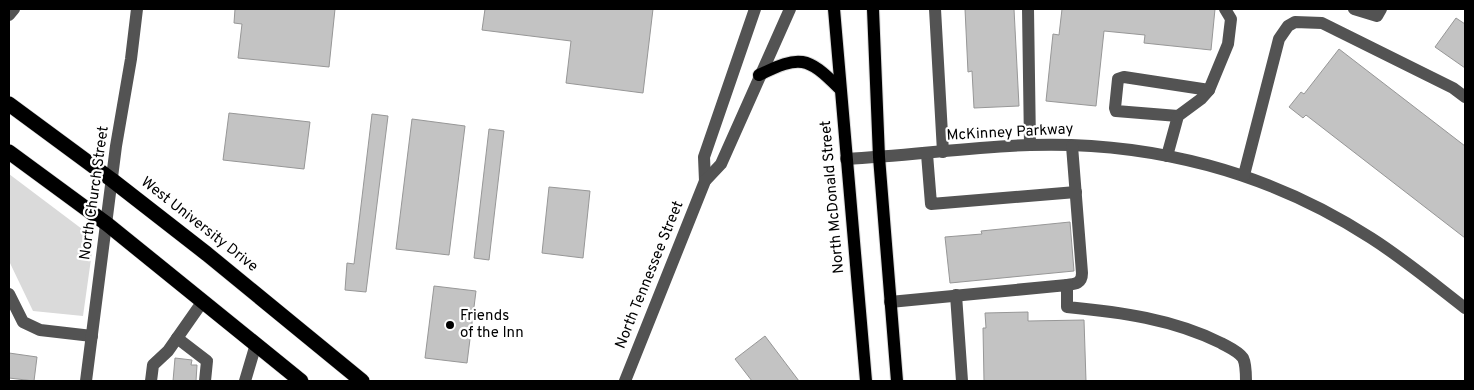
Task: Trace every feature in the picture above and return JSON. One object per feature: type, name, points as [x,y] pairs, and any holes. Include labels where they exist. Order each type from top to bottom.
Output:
[{"type":"highway","name":"West University Drive","points":[[9,104],[112,180],[249,286],[358,380]]},
{"type":"highway","points":[[9,152],[107,224],[256,344],[294,379]]},
{"type":"main road","name":"North McDonald Street","points":[[834,9],[866,381]]},
{"type":"main road","points":[[873,9],[879,157],[897,381]]},
{"type":"main road","points":[[759,76],[783,63],[802,62],[817,67],[840,88]]},
{"type":"street","points":[[9,15],[14,9]]},
{"type":"street","name":"North Church Street","points":[[86,381],[136,9]]},
{"type":"street","points":[[705,181],[704,157],[755,9]]},
{"type":"street","points":[[705,181],[721,164],[790,9]]},
{"type":"street","points":[[935,9],[943,152]]},
{"type":"street","points":[[1028,9],[1030,145]]},
{"type":"street","points":[[1167,156],[1178,116],[1210,90],[1228,44],[1231,19],[1225,9]]},
{"type":"street","points":[[1354,9],[1377,16],[1381,9]]},
{"type":"street","points":[[1244,176],[1280,39],[1288,26],[1295,22],[1322,23],[1453,88],[1465,97]]},
{"type":"street","points":[[1178,116],[1116,112],[1118,79],[1124,77],[1210,90]]},
{"type":"street","name":"McKinney Parkway","points":[[846,159],[1030,145],[1118,148],[1219,167],[1296,197],[1354,228],[1400,258],[1465,308]]},
{"type":"street","points":[[890,302],[1067,286],[1078,283],[1082,279],[1072,146]]},
{"type":"street","points":[[927,154],[931,204],[1076,192]]},
{"type":"street","name":"North Tennessee Street","points":[[625,381],[705,181]]},
{"type":"street","points":[[1067,286],[1067,307],[1146,318],[1175,325],[1204,335],[1236,351],[1244,359],[1246,381]]},
{"type":"street","points":[[9,294],[23,322],[40,330],[92,336]]},
{"type":"street","points":[[956,295],[962,381]]},
{"type":"street","points":[[151,381],[153,365],[168,351],[203,301]]},
{"type":"street","points":[[177,338],[207,361],[205,381]]},
{"type":"street","points":[[245,381],[256,344]]},
{"type":"shaded area","points":[[9,174],[82,229],[88,236],[88,250],[92,252],[83,316],[33,311],[9,261]]},
{"type":"building","points":[[235,9],[335,9],[329,67],[238,58],[242,24],[234,23]]},
{"type":"building","points":[[485,9],[653,9],[643,93],[566,83],[571,41],[482,30]]},
{"type":"building","points":[[965,9],[1014,9],[1019,106],[974,108],[972,71],[968,72]]},
{"type":"building","points":[[1062,9],[1215,9],[1211,50],[1144,43],[1145,35],[1104,31],[1096,106],[1046,101],[1053,34],[1059,35]]},
{"type":"building","points":[[1456,18],[1465,24],[1465,68],[1435,47]]},
{"type":"building","points":[[1339,49],[1465,146],[1465,238],[1306,115],[1303,118],[1289,107],[1301,92],[1304,94]]},
{"type":"building","points":[[229,113],[310,122],[304,169],[223,160]]},
{"type":"building","points":[[372,114],[388,116],[366,292],[345,290],[347,263],[354,264]]},
{"type":"building","points":[[412,119],[465,126],[449,255],[396,249]]},
{"type":"building","points":[[489,129],[504,131],[489,260],[474,258]]},
{"type":"building","points":[[549,187],[590,191],[583,258],[542,253]]},
{"type":"building","points":[[1070,222],[1074,271],[950,283],[945,237],[982,234],[981,231]]},
{"type":"building","name":"Friends of the Inn","points":[[434,286],[476,291],[467,363],[425,358]]},
{"type":"building","points":[[1028,312],[1028,321],[1084,320],[1086,381],[984,381],[983,328],[986,328],[985,313]]},
{"type":"building","points":[[765,336],[799,381],[752,381],[735,359]]},
{"type":"building","points":[[9,353],[37,357],[34,381],[9,378]]},
{"type":"building","points":[[175,358],[192,360],[191,365],[197,365],[196,381],[173,381]]},
{"type":"place","name":"Friends of the Inn","points":[[450,325]]}]
